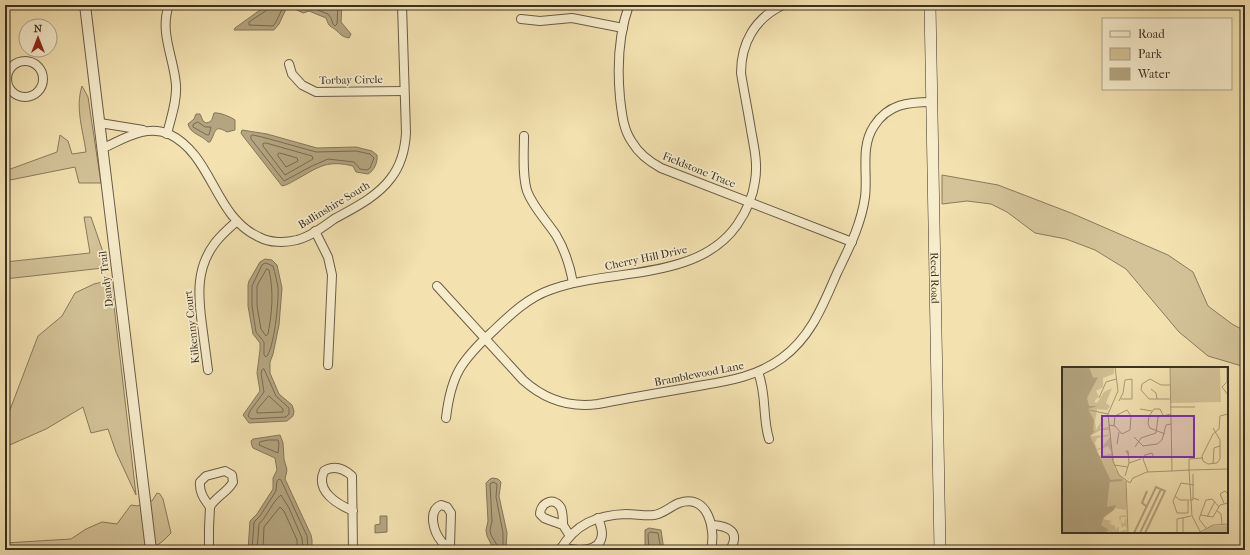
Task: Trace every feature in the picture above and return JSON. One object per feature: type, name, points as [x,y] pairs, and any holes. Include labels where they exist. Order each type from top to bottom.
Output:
[{"type":"main road","name":"Reed Road","points":[[930,5],[940,550]]},
{"type":"street","name":"Dandy Trail","points":[[85,5],[151,550]]},
{"type":"street","points":[[167,134],[173,113],[176,92],[165,29],[169,5]]},
{"type":"street","name":"Ballinshire South","points":[[100,123],[153,130],[180,140],[190,150],[237,221],[253,234],[262,239],[273,241],[290,241],[304,238],[370,197],[384,186],[392,176],[402,157],[406,140],[402,5]]},
{"type":"street","name":"Fieldstone Trace","points":[[629,5],[623,28],[618,66],[625,129],[635,147],[655,165],[852,242]]},
{"type":"street","name":"Cherry Hill Drive","points":[[446,418],[449,397],[458,371],[472,351],[516,310],[530,300],[549,290],[573,283],[672,266],[692,260],[711,250],[725,239],[742,218],[750,202],[755,182],[755,147],[752,140],[741,73],[741,63],[744,49],[753,30],[762,19],[772,10],[783,5]]},
{"type":"street","points":[[521,19],[540,21],[572,18],[623,28]]},
{"type":"street","points":[[27,61],[35,63],[39,67],[43,74],[43,80],[41,88],[37,92],[30,96],[25,96],[17,94],[11,89],[6,76],[14,65],[19,62],[27,61]]},
{"type":"street","name":"Torbay Circle","points":[[289,64],[296,79],[302,86],[316,92],[404,91]]},
{"type":"street","name":"Bramblewood Lane","points":[[436,286],[523,380],[533,389],[554,400],[571,404],[598,404],[745,377],[771,366],[793,349],[806,334],[817,317],[852,242],[864,206],[866,188],[866,147],[869,134],[873,127],[884,114],[896,107],[905,104],[932,102]]},
{"type":"street","points":[[103,148],[144,130]]},
{"type":"street","points":[[524,136],[525,180],[527,190],[535,206],[562,245],[573,283]]},
{"type":"street","name":"Kilkenny Court","points":[[208,370],[199,299],[200,275],[206,258],[219,237],[237,221]]},
{"type":"street","points":[[315,231],[328,257],[332,275],[328,365]]},
{"type":"street","points":[[758,372],[764,392],[766,423],[769,439]]},
{"type":"street","points":[[353,511],[337,502],[324,489],[321,481],[324,471],[330,468],[336,468],[347,472],[352,476],[353,511],[353,550]]},
{"type":"street","points":[[209,550],[210,507],[232,485],[233,477],[228,471],[206,476],[201,480],[200,491],[204,500],[210,507]]},
{"type":"street","points":[[561,548],[570,536],[580,527],[598,518],[611,515],[628,514],[654,515],[679,503],[689,502],[702,507],[708,515],[712,525],[713,539],[711,550]]},
{"type":"street","points":[[561,548],[582,550],[596,546],[602,536],[602,530],[598,518]]},
{"type":"street","points":[[562,525],[570,536]]},
{"type":"street","points":[[712,525],[727,527],[732,532],[734,542],[730,550]]},
{"type":"green space","points":[[82,86],[88,97],[101,183],[79,183],[75,167],[5,181],[5,171],[57,152],[60,135],[68,141],[72,154],[86,152],[79,111]]},
{"type":"green space","points":[[942,175],[998,185],[1071,213],[1168,255],[1193,272],[1208,306],[1232,324],[1245,331],[1245,367],[1208,356],[1179,332],[1126,269],[1095,250],[1066,239],[1035,233],[1007,212],[991,204],[967,201],[942,204]]},
{"type":"green space","points":[[84,217],[91,217],[103,252],[103,268],[5,279],[5,262],[90,253]]},
{"type":"green space","points":[[111,280],[136,495],[116,452],[108,429],[91,433],[83,407],[46,429],[5,447],[5,417],[8,415],[38,336],[62,316],[75,293],[94,284]]},
{"type":"green space","points":[[157,493],[160,494],[163,499],[171,533],[151,550],[5,550],[5,543],[71,539],[86,529],[102,522],[117,524],[131,505],[137,506],[152,501]]},
{"type":"water","points":[[267,5],[342,5],[341,22],[351,34],[349,38],[344,36],[329,25],[326,18],[309,11],[303,13],[291,7],[286,9],[279,24],[274,30],[234,30]]},
{"type":"water","points":[[214,113],[225,115],[235,120],[235,130],[227,132],[217,129],[210,142],[208,142],[191,130],[188,124],[194,119],[196,114],[200,114],[203,121],[206,123],[210,122]]},
{"type":"water","points":[[242,130],[267,134],[317,148],[356,147],[372,151],[377,155],[377,160],[374,169],[368,174],[356,172],[353,166],[344,164],[330,164],[319,167],[282,186],[243,136],[241,133]]},
{"type":"water","points":[[265,259],[272,260],[277,265],[282,288],[279,325],[270,362],[270,373],[279,394],[292,405],[294,411],[293,416],[287,421],[249,423],[243,415],[260,391],[257,373],[260,343],[253,334],[248,306],[248,285],[260,262]]},
{"type":"water","points":[[280,435],[283,443],[284,459],[287,470],[285,479],[311,535],[312,550],[248,550],[250,521],[257,514],[273,489],[273,478],[277,470],[275,458],[253,448],[251,441],[253,439]]},
{"type":"water","points":[[493,478],[498,479],[501,482],[499,496],[507,533],[506,548],[512,550],[494,550],[487,536],[486,530],[488,521],[486,483]]},
{"type":"water","points":[[380,516],[387,516],[387,532],[375,533],[375,525],[380,524]]},
{"type":"water","points":[[649,528],[661,530],[664,550],[645,550],[645,530]]}]
